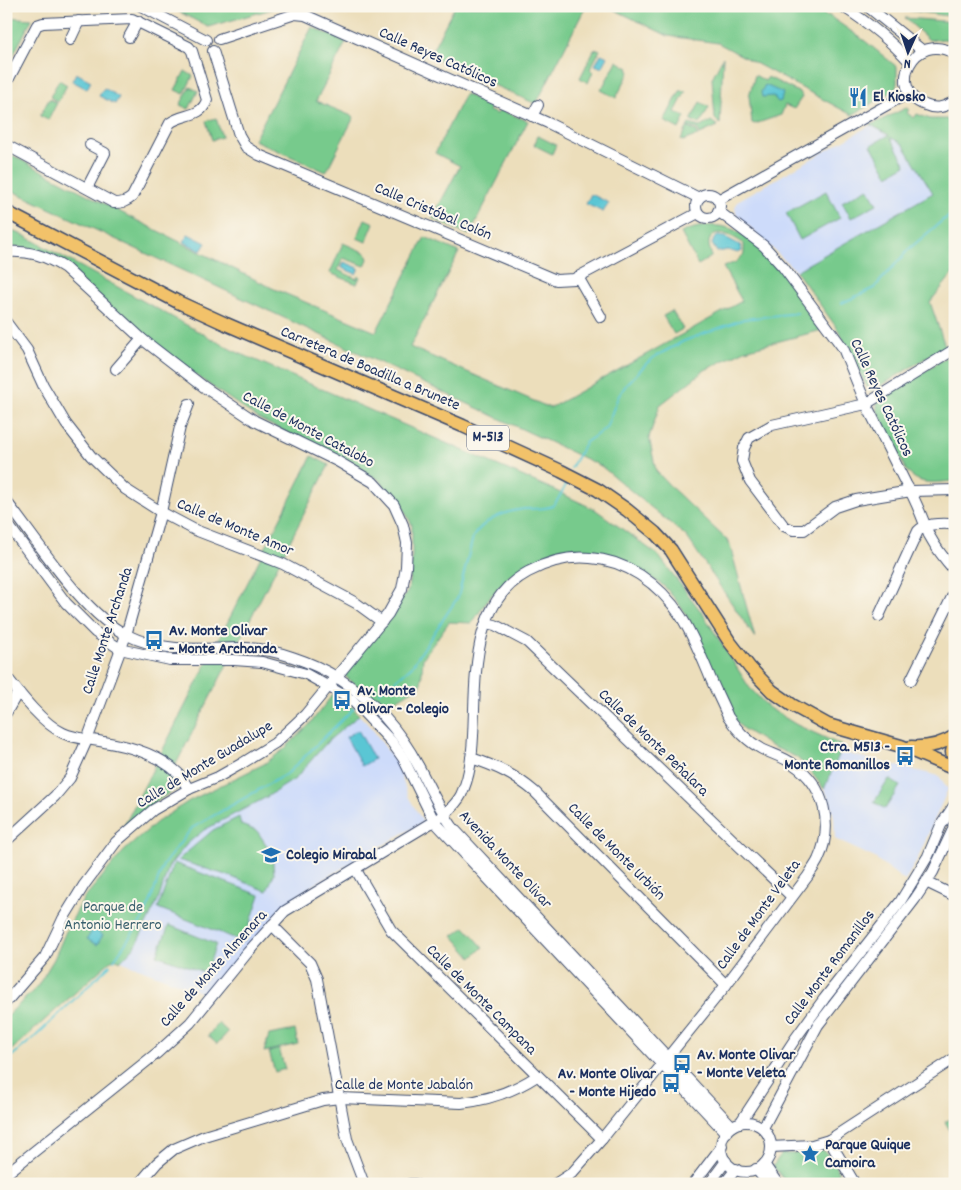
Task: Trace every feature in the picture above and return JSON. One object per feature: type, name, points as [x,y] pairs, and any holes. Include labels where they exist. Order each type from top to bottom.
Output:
[{"type":"main road","name":"Carretera de Boadilla a Brunete","points":[[6,212],[178,302],[463,426],[561,470],[598,490],[656,533],[671,550],[729,641],[750,668],[772,691],[792,705],[828,725],[901,746],[955,768]]},
{"type":"main road","name":"Carretera de Boadilla a Brunete","points":[[901,746],[921,748],[955,738]]},
{"type":"main road","points":[[955,738],[952,752],[955,768]]},
{"type":"street","points":[[141,6],[206,40]]},
{"type":"street","points":[[842,6],[898,48],[910,62]]},
{"type":"street","points":[[867,6],[923,51]]},
{"type":"street","name":"Calle Reyes Católicos","points":[[219,39],[271,21],[296,9],[315,20],[532,116],[574,131],[699,198]]},
{"type":"street","points":[[6,84],[37,25],[43,23],[132,18],[189,47],[192,51],[207,100],[199,112],[170,123],[132,197],[127,202],[114,203],[6,145]]},
{"type":"street","points":[[70,40],[79,21]]},
{"type":"street","points":[[129,37],[138,21]]},
{"type":"street","points":[[167,36],[174,23]]},
{"type":"street","points":[[212,36],[219,39],[219,47],[213,51],[206,47],[206,40],[212,36]]},
{"type":"street","points":[[953,51],[932,48],[923,51],[910,62],[906,78],[910,93],[915,100],[923,105],[931,108],[953,106]]},
{"type":"street","name":"Calle Cristóbal Colón","points":[[213,51],[239,135],[246,147],[259,155],[556,280],[574,280],[698,213]]},
{"type":"street","points":[[718,200],[894,100],[910,93]]},
{"type":"street","points":[[532,116],[538,105]]},
{"type":"street","points":[[87,188],[105,153],[90,145]]},
{"type":"street","points":[[709,194],[718,200],[718,211],[716,214],[709,217],[698,213],[696,206],[699,198],[709,194]]},
{"type":"street","name":"Calle Reyes Católicos","points":[[718,211],[764,246],[795,280],[843,348],[866,404],[911,491],[926,526],[939,551],[955,571]]},
{"type":"street","name":"Calle de Monte Catalobo","points":[[6,252],[20,250],[36,254],[51,259],[65,268],[142,339],[204,387],[255,422],[328,457],[373,482],[394,505],[403,525],[407,543],[406,567],[402,589],[388,614],[337,677]]},
{"type":"street","points":[[578,277],[600,317]]},
{"type":"street","name":"Calle de Monte Amor","points":[[6,322],[27,350],[43,385],[66,424],[90,456],[125,489],[161,512],[196,530],[283,564],[356,603],[382,622]]},
{"type":"street","points":[[116,369],[142,339]]},
{"type":"street","points":[[955,349],[866,404],[772,425],[749,438],[744,448],[742,461],[750,481],[784,526],[793,530],[804,530],[835,507],[856,500],[911,491],[955,490]]},
{"type":"street","name":"Calle Monte Archanda","points":[[6,841],[56,796],[70,778],[87,740],[126,635],[161,512],[180,428],[189,404]]},
{"type":"street","name":"Avenida Monte Olivar","points":[[6,501],[66,579],[91,608],[106,622],[126,635],[147,643],[194,650],[246,648],[270,651],[301,661],[337,677],[365,698],[398,733],[444,815],[454,829],[544,932]]},
{"type":"street","name":"Avenida Monte Olivar","points":[[6,522],[66,603],[95,632],[120,649],[170,660],[262,662],[306,674],[352,700],[391,741],[402,758],[434,821],[668,1056],[733,1128]]},
{"type":"street","points":[[879,616],[916,534],[921,528],[926,526],[955,524]]},
{"type":"street","name":"Calle de Monte Veleta","points":[[434,821],[444,815],[460,796],[467,780],[471,758],[480,644],[486,623],[496,601],[512,583],[539,566],[579,557],[603,559],[626,566],[665,595],[686,622],[728,717],[736,729],[751,743],[793,764],[805,773],[822,798],[826,813],[826,831],[818,860],[808,876],[791,896],[726,985],[602,1139],[572,1173],[555,1184]]},
{"type":"street","points":[[911,680],[955,591]]},
{"type":"street","name":"Calle de Monte Peñalara","points":[[486,623],[495,625],[527,642],[791,896]]},
{"type":"street","points":[[6,676],[41,717],[62,733],[87,740],[125,746],[158,759],[178,773],[189,789]]},
{"type":"street","name":"Calle de Monte Guadalupe","points":[[6,1002],[45,957],[63,919],[84,885],[116,842],[153,810],[189,789],[218,777],[275,743],[306,715],[337,677]]},
{"type":"street","points":[[6,713],[18,692]]},
{"type":"street","name":"Calle de Monte Urbión","points":[[471,758],[492,765],[519,778],[535,792],[726,985]]},
{"type":"street","name":"Calle Monte Romanillos","points":[[733,1128],[795,1038],[900,902],[928,856],[941,825],[955,804]]},
{"type":"street","name":"Calle de Monte Almenara","points":[[6,1174],[157,1053],[190,1024],[272,925],[285,912],[434,821]]},
{"type":"street","name":"Calle Monte Romanillos","points":[[763,1128],[818,1025],[915,899],[938,861],[955,825]]},
{"type":"street","points":[[928,856],[934,855],[938,861]]},
{"type":"street","name":"Calle de Monte Campana","points":[[356,870],[391,930],[602,1139]]},
{"type":"street","points":[[926,882],[955,896]]},
{"type":"street","points":[[907,890],[908,895],[915,899]]},
{"type":"street","points":[[272,925],[310,963],[317,979],[347,1139],[364,1184]]},
{"type":"street","name":"Avenida Monte Olivar","points":[[556,944],[661,1065],[733,1128]]},
{"type":"street","points":[[771,1147],[808,1146],[829,1140],[955,1058]]},
{"type":"street","name":"Calle de Monte Jabalón","points":[[139,1184],[157,1163],[174,1149],[204,1136],[323,1100],[340,1098],[479,1101],[522,1086],[537,1076]]},
{"type":"street","points":[[693,1184],[722,1146],[733,1128],[748,1122],[756,1124],[767,1133],[771,1147],[768,1159],[760,1167],[749,1171],[736,1169],[726,1161],[722,1146]]},
{"type":"street","points":[[829,1140],[855,1184]]},
{"type":"street","points":[[708,1184],[726,1161]]},
{"type":"street","points":[[760,1167],[768,1184]]},
{"type":"street","points":[[760,1167],[778,1184]]},
{"type":"street","points":[[724,1184],[736,1169]]},
{"type":"street","points":[[410,1184],[415,1184]]},
{"type":"shaded area","points":[[871,125],[903,144],[933,193],[796,271],[736,214],[735,207],[739,200]]},
{"type":"shaded area","name":"Colegio Mirabal","points":[[359,715],[371,727],[397,764],[408,796],[423,822],[308,888],[281,908],[210,996],[121,961],[136,945],[159,898],[169,866],[187,844],[204,830],[265,798],[295,779],[328,741]]},
{"type":"shaded area","points":[[840,752],[939,776],[948,789],[918,858],[905,881],[875,858],[835,839],[834,817],[830,801],[824,789]]},
{"type":"green space","points":[[168,6],[275,6],[272,9],[208,27]]},
{"type":"green space","points":[[455,6],[586,6],[536,104],[429,56]]},
{"type":"green space","points":[[607,6],[809,6],[828,15],[865,41],[897,67],[897,84],[895,90],[852,115],[718,43],[668,36]]},
{"type":"green space","points":[[884,6],[955,6],[955,17],[886,7]]},
{"type":"green space","points":[[6,17],[32,19],[6,69]]},
{"type":"green space","points":[[905,18],[955,22],[955,43],[945,39],[929,40]]},
{"type":"green space","points":[[312,27],[346,42],[316,101],[354,117],[326,172],[254,140]]},
{"type":"green space","points":[[594,50],[600,50],[590,69],[593,72],[588,83],[580,78]]},
{"type":"green space","points":[[723,57],[720,124],[715,119],[712,78]]},
{"type":"green space","points":[[617,61],[629,68],[628,70],[630,71],[616,98],[601,90]]},
{"type":"green space","points":[[185,71],[193,76],[184,94],[175,90]]},
{"type":"green space","points":[[755,75],[765,81],[768,77],[800,93],[802,97],[794,109],[785,105],[781,115],[755,124],[752,123],[749,96]]},
{"type":"green space","points":[[59,80],[67,85],[58,102],[50,97]]},
{"type":"green space","points":[[190,87],[198,91],[189,109],[180,105]]},
{"type":"green space","points":[[680,91],[686,91],[675,112],[685,117],[679,129],[664,121]]},
{"type":"green space","points":[[465,94],[491,106],[489,111],[497,114],[500,110],[528,121],[469,235],[432,218],[460,166],[435,153]]},
{"type":"green space","points":[[49,99],[57,103],[48,120],[40,116]]},
{"type":"green space","points":[[700,102],[709,107],[700,124],[691,120]]},
{"type":"green space","points":[[906,108],[909,109],[907,113],[914,118],[917,114],[930,119],[947,119],[955,131],[955,271],[930,302],[945,346],[874,390],[870,390],[839,331],[796,271],[933,193],[903,144],[890,137],[906,165],[888,175],[871,145],[889,135],[871,125]]},
{"type":"green space","points":[[216,118],[222,137],[212,140],[206,121]]},
{"type":"green space","points":[[711,121],[718,126],[700,134],[698,129],[687,127],[689,124],[700,127]]},
{"type":"green space","points":[[687,128],[697,131],[698,135],[683,141],[681,140]]},
{"type":"green space","points":[[538,136],[556,145],[552,154],[534,145]]},
{"type":"green space","points":[[6,152],[272,288],[376,332],[425,237],[459,252],[410,347],[550,408],[742,301],[723,267],[736,262],[744,254],[744,244],[725,234],[715,234],[709,242],[711,257],[698,265],[681,233],[698,227],[723,226],[742,234],[769,257],[826,329],[745,350],[705,370],[660,405],[649,437],[656,471],[729,542],[755,638],[687,537],[601,466],[6,188]]},
{"type":"green space","points":[[868,188],[877,204],[851,218],[842,202]]},
{"type":"green space","points":[[826,191],[840,218],[800,240],[786,213]]},
{"type":"green space","points":[[365,219],[374,223],[366,242],[357,238]]},
{"type":"green space","points":[[6,228],[25,236],[232,350],[596,510],[658,555],[703,614],[749,687],[769,708],[797,725],[843,746],[824,789],[808,768],[796,757],[769,745],[742,728],[732,716],[707,662],[695,630],[679,604],[664,586],[628,563],[605,555],[570,551],[538,560],[512,574],[489,598],[472,623],[449,622],[423,658],[421,685],[383,708],[344,675],[408,591],[412,558],[412,525],[401,504],[378,479],[259,419],[208,384],[144,336],[53,258],[28,248],[6,246]]},
{"type":"green space","points":[[343,243],[366,253],[368,259],[365,266],[343,258],[338,270],[357,279],[358,276],[360,277],[357,284],[330,273]]},
{"type":"green space","points":[[672,311],[683,329],[674,334],[663,316]]},
{"type":"green space","points":[[948,356],[955,409],[955,481],[922,481],[916,479],[906,470],[877,410],[877,403]]},
{"type":"green space","points":[[312,456],[329,465],[171,774],[180,787],[153,803],[122,830]]},
{"type":"green space","name":"Parque de Antonio Herrero","points":[[333,694],[348,702],[359,715],[328,741],[295,779],[265,798],[204,830],[187,844],[169,866],[159,898],[136,945],[121,961],[114,958],[6,1055],[6,1017],[37,987],[54,959],[66,931],[84,898],[124,851],[157,822],[189,801],[264,764],[283,750],[309,725]]},
{"type":"green space","points":[[889,779],[900,786],[885,809],[874,802]]},
{"type":"green space","points":[[239,817],[241,825],[257,831],[272,853],[274,874],[267,891],[229,876],[178,860],[213,830]]},
{"type":"green space","points":[[174,863],[260,895],[244,942],[158,908]]},
{"type":"green space","points":[[169,925],[216,944],[206,973],[157,955]]},
{"type":"green space","points":[[465,927],[483,947],[472,958],[453,936]]},
{"type":"green space","points":[[218,1023],[228,1032],[217,1044],[208,1036]]},
{"type":"green space","points":[[295,1030],[298,1044],[264,1052],[269,1035]]},
{"type":"green space","points":[[279,1049],[285,1069],[275,1072],[269,1052]]},
{"type":"green space","points":[[954,1117],[955,1119],[955,1138],[945,1122]]},
{"type":"green space","points":[[820,1149],[831,1159],[845,1184],[788,1184],[773,1166],[781,1154],[805,1153]]},
{"type":"water","points":[[601,54],[608,57],[602,68],[595,65]]},
{"type":"water","points":[[76,73],[91,81],[87,89],[72,81]]},
{"type":"water","points":[[765,85],[783,93],[781,101],[778,102],[773,96],[762,97],[761,92]]},
{"type":"water","points":[[104,88],[119,97],[115,104],[99,96]]},
{"type":"water","points":[[591,194],[609,203],[603,212],[586,204]]},
{"type":"water","points":[[188,234],[206,243],[201,251],[184,242]]},
{"type":"water","points":[[718,236],[725,237],[740,245],[742,251],[738,253],[728,250],[717,252],[712,244]]},
{"type":"water","points":[[344,262],[359,268],[356,274],[342,268]]},
{"type":"water","points":[[358,730],[374,759],[362,766],[346,737]]},
{"type":"water","points":[[93,929],[103,935],[97,945],[87,939]]},
{"type":"waterway","points":[[842,303],[874,288],[910,248],[943,220],[955,214]]},
{"type":"waterway","points":[[571,468],[585,443],[606,428],[618,397],[626,385],[656,356],[684,341],[744,319],[797,313]]},
{"type":"waterway","points":[[379,692],[412,666],[458,597],[473,537],[477,531],[488,522],[509,512],[552,506],[567,483]]},
{"type":"waterway","points":[[114,960],[142,920],[163,865],[192,828],[288,773],[354,708]]},
{"type":"waterway","points":[[6,1061],[36,1036],[110,965]]},
{"type":"place","name":"El Kiosko","points":[[858,97]]},
{"type":"place","name":"Av. Monte Olivar - Monte Archanda","points":[[154,640]]},
{"type":"place","name":"Av. Monte Olivar - Colegio","points":[[342,700]]},
{"type":"place","name":"Ctra. M513 - Monte Romanillos","points":[[905,756]]},
{"type":"place","name":"Colegio Mirabal","points":[[271,855]]},
{"type":"place","name":"Av. Monte Olivar - Monte Veleta","points":[[682,1064]]},
{"type":"place","name":"Av. Monte Olivar - Monte Hijedo","points":[[671,1083]]},
{"type":"place","name":"Parque Quique Camoira","points":[[810,1154]]}]
